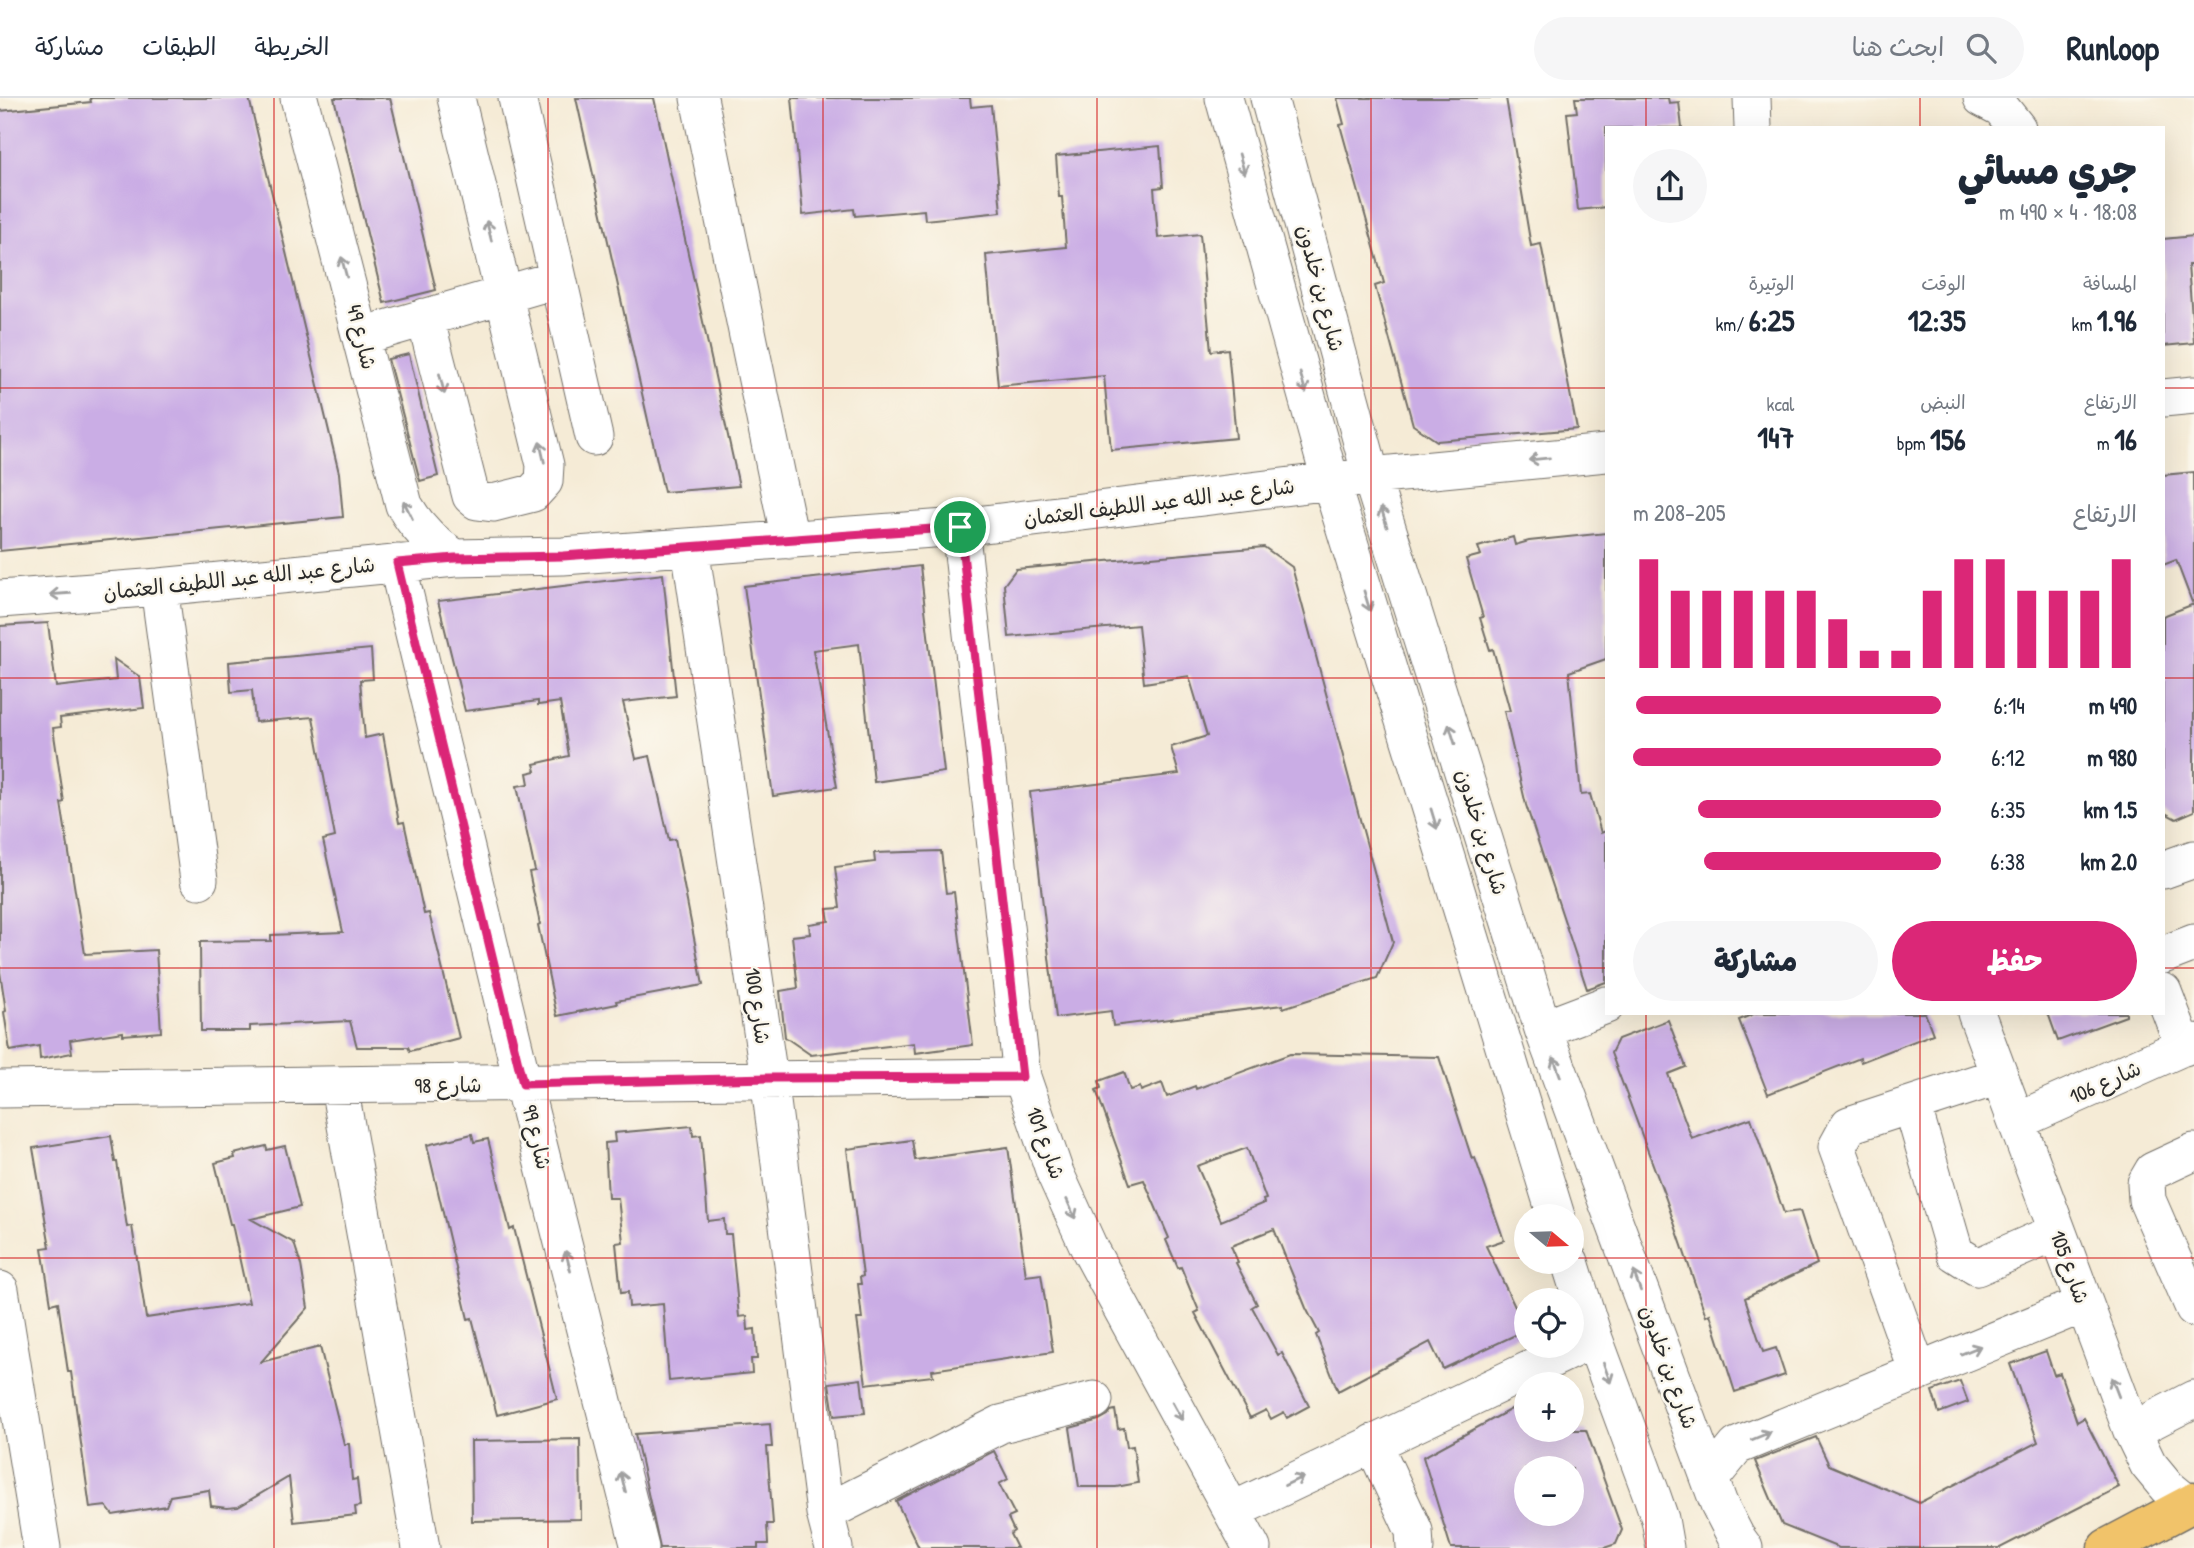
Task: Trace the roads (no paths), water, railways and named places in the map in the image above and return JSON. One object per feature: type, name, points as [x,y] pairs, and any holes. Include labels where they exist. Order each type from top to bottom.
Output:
[{"type":"main road","points":[[2107,1548],[2191,1504]]},
{"type":"street","name":"شارع 49","points":[[299,98],[404,505],[426,536],[455,558]]},
{"type":"street","points":[[425,317],[471,496],[485,504],[525,496],[540,488],[546,473],[456,98]]},
{"type":"street","points":[[517,98],[594,437]]},
{"type":"street","points":[[699,98],[790,540]]},
{"type":"street","name":"شارع بن خلدون","points":[[1224,98],[1330,481],[1552,1204]]},
{"type":"street","name":"شارع بن خلدون","points":[[1269,98],[1371,475],[1543,1029],[1722,1512],[1744,1548]]},
{"type":"street","points":[[1752,98],[1753,126]]},
{"type":"street","points":[[1982,98],[2001,108],[2015,126]]},
{"type":"street","points":[[362,336],[558,279]]},
{"type":"street","points":[[2165,398],[2194,395]]},
{"type":"street","name":"شارع عبد الله عبد اللطيف العثمان","points":[[0,599],[159,587],[455,558],[563,556],[960,527],[1371,475],[1605,453]]},
{"type":"street","name":"شارع 101","points":[[960,527],[1022,1077],[1055,1173],[1090,1250],[1252,1548]]},
{"type":"street","name":"شارع 100","points":[[690,547],[769,1078],[825,1513],[834,1548]]},
{"type":"street","name":"شارع 99","points":[[397,563],[523,1084],[640,1548]]},
{"type":"street","points":[[159,587],[199,880]]},
{"type":"street","points":[[2165,869],[2194,859]]},
{"type":"street","points":[[2165,954],[2194,943]]},
{"type":"street","points":[[2165,996],[2189,1044]]},
{"type":"street","points":[[1543,1029],[1605,1005]]},
{"type":"street","name":"شارع 105","points":[[1977,1015],[2132,1431],[2148,1464],[2167,1487],[2191,1504]]},
{"type":"street","name":"شارع 106","points":[[2017,1121],[2189,1044]]},
{"type":"street","points":[[1919,1372],[1838,1147],[1849,1125],[1999,1076]]},
{"type":"street","name":"شارع 98","points":[[0,1089],[1022,1077]]},
{"type":"street","points":[[339,1086],[421,1548]]},
{"type":"street","points":[[1912,1104],[1955,1253],[1977,1267],[2057,1232]]},
{"type":"street","points":[[2194,1152],[2153,1171],[2146,1183],[2147,1200],[2194,1308]]},
{"type":"street","points":[[1574,1274],[1594,1339],[1660,1519],[1665,1548]]},
{"type":"street","points":[[0,1290],[41,1548]]},
{"type":"street","points":[[1710,1479],[1737,1446],[2084,1304]]},
{"type":"street","points":[[1232,1511],[1594,1339]]},
{"type":"street","points":[[2132,1431],[2194,1399]]},
{"type":"street","points":[[825,1513],[1001,1424],[1094,1400]]},
{"type":"street","points":[[1373,1444],[1414,1531],[1415,1548]]}]
